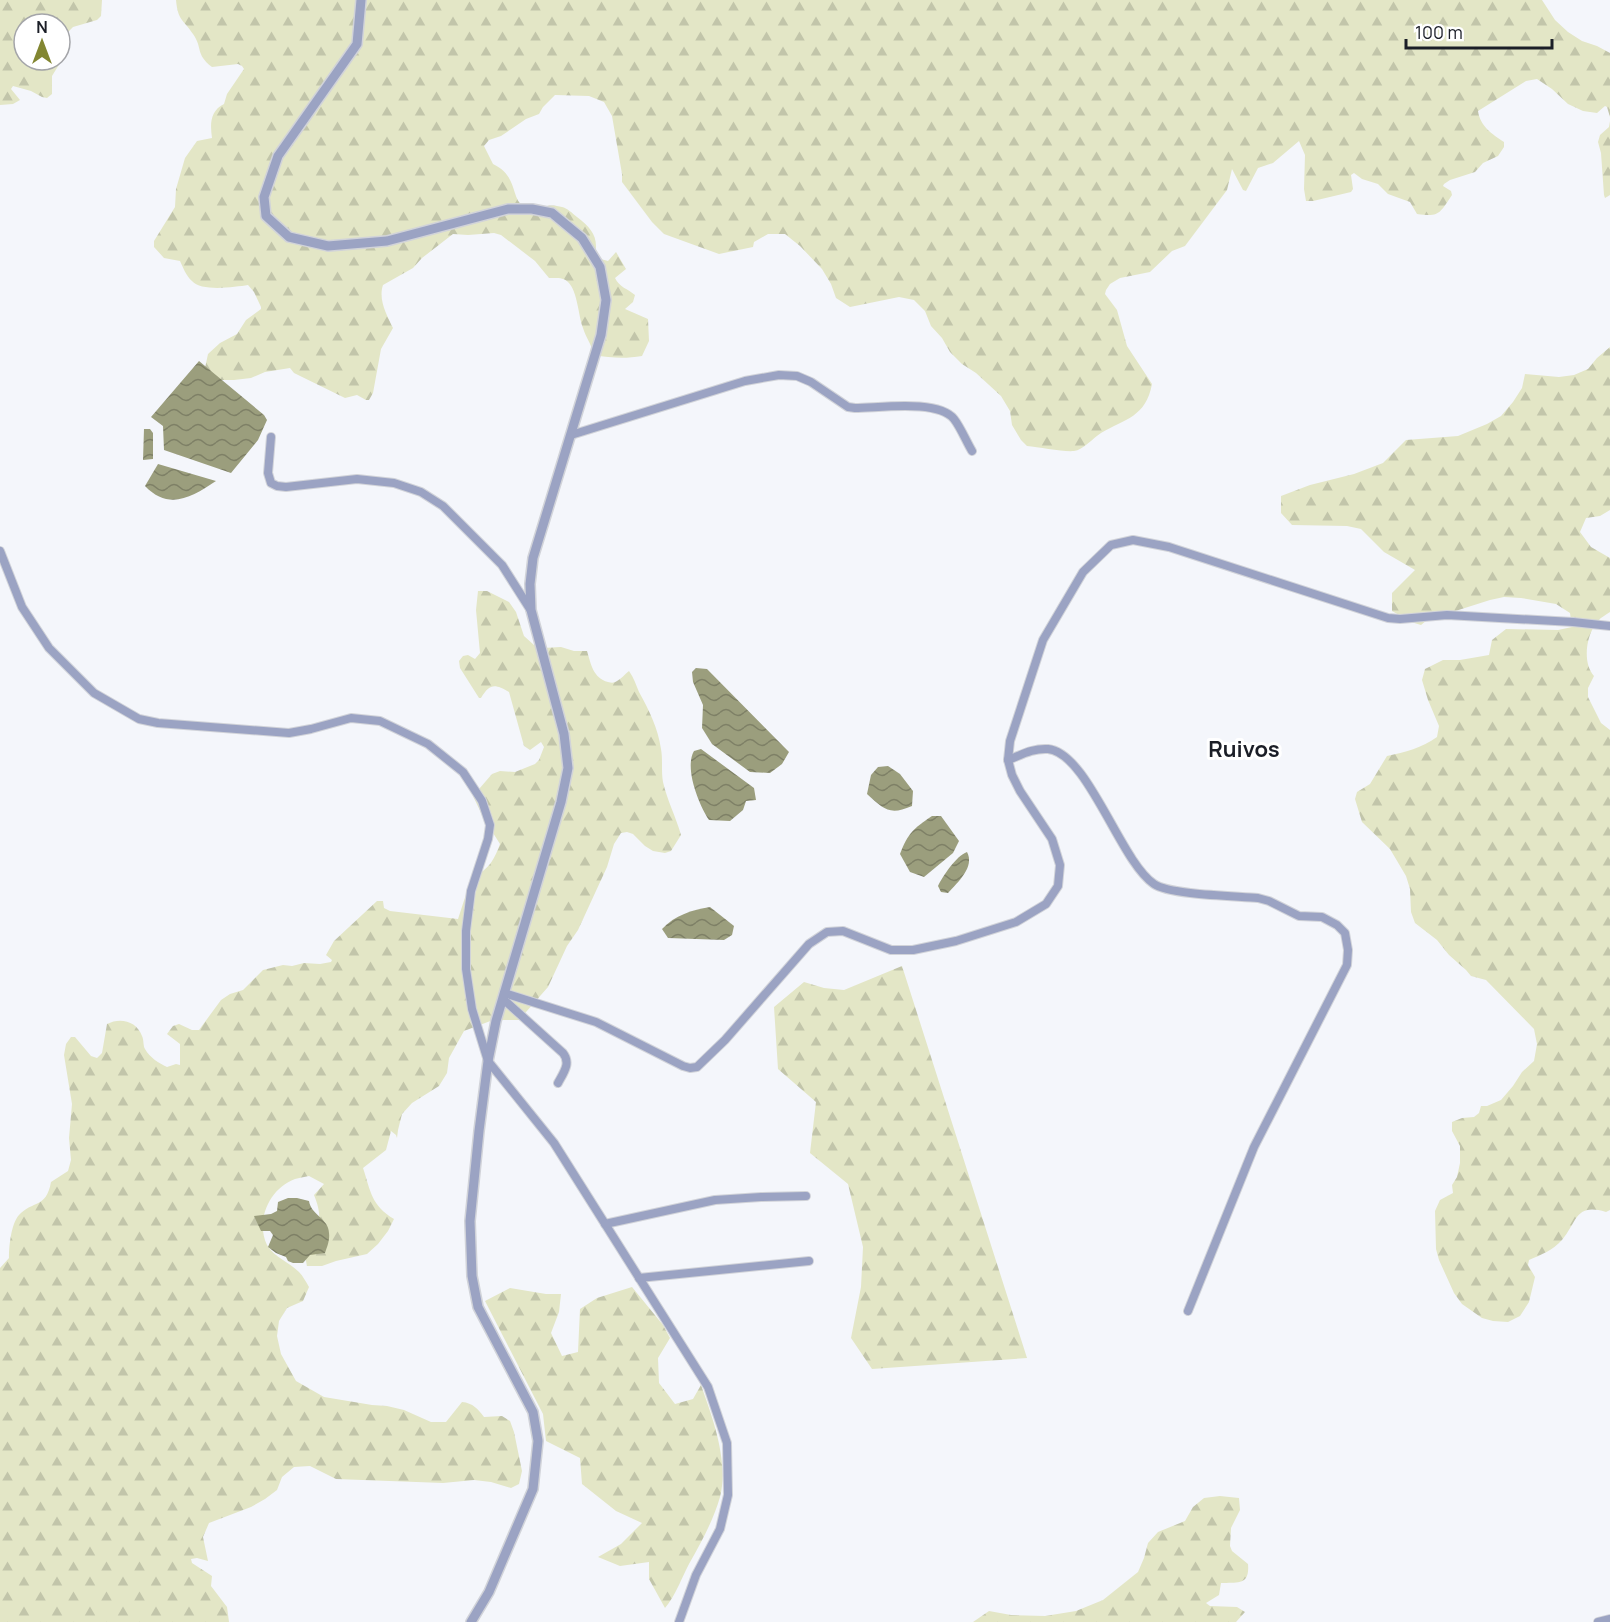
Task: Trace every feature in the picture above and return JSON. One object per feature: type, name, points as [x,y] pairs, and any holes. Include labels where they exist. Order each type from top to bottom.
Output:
[{"type":"street","points":[[361,0],[357,44],[278,156],[264,197],[266,216],[289,237],[328,246],[387,241],[508,209],[532,209],[552,213],[582,238],[600,267],[606,300],[602,335],[533,558],[530,584],[531,610],[564,734],[568,768],[561,802],[503,996],[488,1061],[470,1221],[472,1276],[478,1307],[533,1412],[538,1442],[533,1489],[489,1592],[471,1622]]},
{"type":"street","points":[[571,435],[745,381],[779,375],[797,376],[811,382],[848,407],[920,406],[946,412],[954,418],[972,451]]},
{"type":"street","points":[[271,437],[268,473],[271,483],[286,488],[357,479],[394,483],[421,492],[443,506],[502,565],[531,610]]},
{"type":"street","points":[[503,996],[596,1022],[683,1066],[697,1067],[725,1040],[809,944],[827,932],[843,931],[891,950],[913,950],[956,941],[1016,921],[1046,904],[1058,886],[1060,865],[1052,839],[1020,792],[1012,775],[1008,760],[1010,741],[1043,640],[1083,572],[1111,545],[1133,540],[1170,547],[1388,618],[1447,615],[1610,626]]},
{"type":"street","points":[[0,551],[22,607],[50,648],[94,693],[139,719],[158,723],[289,733],[351,718],[380,720],[428,744],[463,772],[482,801],[490,825],[488,839],[471,891],[466,931],[466,969],[472,1009],[488,1061],[554,1143],[708,1387],[727,1443],[729,1495],[720,1529],[696,1575],[679,1622]]},
{"type":"street","points":[[1008,760],[1033,750],[1050,749],[1064,756],[1080,772],[1138,868],[1154,885],[1175,891],[1258,898],[1299,916],[1322,917],[1337,925],[1345,933],[1348,950],[1347,964],[1254,1147],[1188,1311]]},
{"type":"street","points":[[503,996],[567,1058],[568,1063],[558,1083]]},
{"type":"street","points":[[606,1224],[715,1200],[806,1197]]},
{"type":"street","points":[[639,1278],[809,1261]]},
{"type":"street","points":[[1598,1622],[1610,1619]]},
{"type":"green space","points":[[0,0],[102,0],[101,16],[97,20],[72,28],[72,12],[12,12],[12,72],[54,72],[52,76],[52,94],[47,98],[13,86],[11,89],[20,100],[13,104],[0,105]]},
{"type":"green space","points":[[176,0],[1542,0],[1555,20],[1568,32],[1610,53],[1610,117],[1605,106],[1597,113],[1583,111],[1568,104],[1537,79],[1526,81],[1478,111],[1484,125],[1504,142],[1504,147],[1498,156],[1483,163],[1475,172],[1444,184],[1443,186],[1451,191],[1452,195],[1438,213],[1430,215],[1417,214],[1410,202],[1388,194],[1378,184],[1362,179],[1354,173],[1351,175],[1353,189],[1351,192],[1306,201],[1305,155],[1299,141],[1273,163],[1258,168],[1246,191],[1243,190],[1232,169],[1227,190],[1185,246],[1172,251],[1150,272],[1120,278],[1110,284],[1106,290],[1105,294],[1117,310],[1127,346],[1152,384],[1145,404],[1133,416],[1101,433],[1081,448],[1069,451],[1027,446],[1012,425],[1010,411],[1001,396],[950,352],[942,338],[931,326],[925,311],[914,300],[899,297],[850,307],[836,298],[822,269],[785,234],[768,234],[754,242],[753,247],[719,254],[664,234],[622,182],[612,116],[604,102],[589,96],[555,95],[539,114],[526,119],[501,136],[489,140],[484,146],[493,164],[501,169],[511,181],[520,204],[531,209],[550,206],[566,208],[593,233],[597,258],[608,261],[616,252],[626,269],[615,278],[621,286],[635,295],[633,302],[625,309],[648,319],[649,341],[642,356],[618,358],[594,355],[583,328],[574,292],[568,282],[549,278],[535,261],[501,235],[494,233],[453,234],[413,268],[383,285],[382,302],[393,328],[381,349],[373,393],[369,400],[366,400],[357,395],[345,398],[294,373],[290,368],[265,372],[251,378],[217,380],[205,368],[208,354],[220,343],[237,334],[246,320],[261,307],[248,285],[219,288],[196,284],[188,277],[180,261],[164,258],[154,247],[154,241],[175,207],[176,189],[185,158],[197,141],[212,138],[211,123],[214,114],[224,104],[227,94],[244,69],[238,64],[212,67],[203,58],[196,39],[180,16]]},
{"type":"green space","points":[[1610,121],[1610,195],[1605,198],[1598,142],[1600,135],[1609,127]]},
{"type":"green space","points":[[1610,347],[1610,510],[1600,516],[1586,518],[1580,532],[1591,547],[1610,558],[1610,612],[1594,627],[1588,641],[1587,656],[1594,676],[1588,688],[1588,697],[1601,723],[1610,730],[1610,1210],[1583,1212],[1558,1244],[1529,1260],[1528,1265],[1535,1277],[1529,1302],[1520,1316],[1508,1322],[1493,1321],[1482,1318],[1462,1304],[1454,1293],[1436,1249],[1435,1211],[1440,1200],[1453,1193],[1452,1185],[1457,1177],[1460,1163],[1460,1146],[1452,1131],[1452,1122],[1474,1117],[1479,1113],[1481,1106],[1501,1100],[1522,1072],[1534,1061],[1537,1044],[1534,1029],[1486,980],[1471,976],[1437,940],[1415,923],[1411,912],[1410,889],[1406,876],[1390,849],[1362,822],[1355,799],[1357,792],[1370,784],[1387,756],[1419,747],[1437,737],[1439,726],[1422,680],[1425,669],[1443,660],[1460,660],[1489,655],[1492,640],[1506,629],[1558,630],[1572,627],[1570,613],[1556,604],[1504,597],[1432,616],[1421,625],[1411,622],[1392,611],[1392,593],[1415,570],[1384,552],[1361,529],[1347,526],[1292,525],[1281,513],[1281,496],[1383,463],[1406,440],[1458,436],[1487,424],[1501,416],[1513,402],[1522,388],[1525,374],[1559,377],[1574,375],[1588,369]]},
{"type":"green space","points":[[478,591],[487,591],[509,602],[516,612],[524,636],[534,645],[543,648],[561,647],[574,651],[587,651],[596,674],[608,682],[616,682],[629,671],[650,712],[658,734],[662,753],[663,782],[681,835],[671,851],[665,853],[653,851],[633,834],[621,833],[614,844],[607,867],[578,930],[567,946],[548,987],[519,1020],[493,1020],[464,1031],[449,1058],[447,1073],[439,1086],[412,1103],[402,1114],[397,1138],[391,1131],[386,1150],[363,1168],[376,1203],[394,1219],[378,1244],[367,1254],[322,1266],[307,1266],[304,1251],[316,1230],[319,1219],[314,1195],[324,1184],[309,1176],[286,1183],[278,1190],[267,1206],[263,1225],[267,1245],[299,1272],[309,1287],[303,1301],[287,1308],[279,1321],[277,1336],[281,1354],[296,1381],[324,1397],[387,1406],[404,1410],[431,1422],[446,1422],[462,1402],[475,1407],[484,1417],[502,1416],[510,1421],[514,1432],[522,1471],[519,1484],[511,1488],[474,1480],[443,1483],[336,1479],[310,1466],[294,1467],[282,1477],[277,1490],[265,1499],[251,1507],[209,1523],[203,1537],[208,1561],[191,1559],[192,1563],[212,1576],[211,1586],[227,1607],[229,1622],[0,1622],[0,1268],[9,1258],[12,1229],[16,1219],[24,1210],[42,1200],[49,1191],[51,1182],[68,1171],[71,1160],[69,1138],[72,1104],[64,1055],[66,1044],[71,1037],[75,1037],[91,1056],[97,1058],[102,1053],[107,1024],[122,1021],[132,1024],[140,1031],[145,1049],[155,1060],[167,1067],[180,1065],[180,1044],[167,1034],[173,1026],[179,1024],[192,1030],[199,1030],[221,1000],[243,990],[263,970],[283,965],[331,962],[332,960],[326,955],[334,941],[377,901],[383,901],[384,908],[390,911],[458,919],[471,879],[489,865],[500,844],[473,796],[492,774],[500,771],[515,772],[535,764],[544,747],[541,742],[530,750],[524,746],[509,692],[493,686],[479,698],[460,668],[459,661],[463,656],[468,655],[475,659],[480,653],[476,610]]},
{"type":"green space","points":[[902,966],[1027,1358],[872,1369],[851,1338],[861,1287],[863,1247],[848,1184],[810,1153],[816,1102],[778,1069],[774,1007],[804,982],[824,988],[844,990]]},
{"type":"green space","points":[[632,1287],[663,1325],[670,1338],[658,1358],[659,1383],[675,1404],[693,1399],[701,1385],[715,1426],[723,1470],[720,1497],[710,1523],[665,1608],[649,1579],[649,1562],[620,1566],[598,1557],[621,1544],[642,1523],[616,1511],[582,1484],[580,1458],[546,1441],[543,1414],[485,1301],[510,1288],[561,1294],[559,1312],[551,1333],[562,1356],[578,1352],[580,1309],[597,1298]]},
{"type":"green space","points":[[1220,1496],[1239,1498],[1240,1510],[1231,1528],[1230,1546],[1232,1551],[1248,1564],[1248,1571],[1245,1579],[1241,1581],[1221,1583],[1219,1595],[1206,1603],[1210,1606],[1237,1607],[1245,1612],[1236,1622],[973,1622],[989,1611],[1011,1615],[1045,1616],[1076,1611],[1103,1600],[1138,1572],[1148,1543],[1158,1532],[1185,1521],[1193,1507],[1204,1498]]},
{"type":"water","points":[[199,361],[264,415],[267,420],[258,440],[231,473],[164,450],[163,426],[151,417]]},
{"type":"water","points":[[144,429],[150,429],[153,433],[153,459],[143,460]]},
{"type":"water","points":[[158,464],[216,481],[180,499],[163,498],[145,486]]},
{"type":"water","points":[[696,668],[707,669],[789,752],[782,764],[770,773],[750,772],[712,744],[702,728],[703,705],[693,682],[692,672]]},
{"type":"water","points":[[701,749],[754,788],[756,800],[746,801],[743,810],[730,821],[709,820],[697,796],[692,776],[691,758],[694,751]]},
{"type":"water","points":[[888,766],[900,774],[913,791],[912,806],[892,811],[878,804],[867,794],[871,775],[878,767]]},
{"type":"water","points":[[932,816],[941,816],[959,841],[953,853],[924,877],[910,872],[900,854],[912,832]]},
{"type":"water","points":[[967,852],[969,863],[961,879],[948,893],[941,892],[938,886],[943,877],[954,862]]},
{"type":"water","points":[[710,907],[734,926],[732,935],[724,940],[668,938],[662,929],[672,920],[684,914]]},
{"type":"water","points":[[288,1198],[309,1201],[310,1206],[328,1228],[329,1238],[325,1253],[310,1255],[303,1263],[288,1261],[286,1257],[268,1247],[273,1235],[270,1231],[261,1231],[254,1216],[277,1211],[278,1202]]},
{"type":"district","name":"Ruivos","points":[[1244,749]]}]
